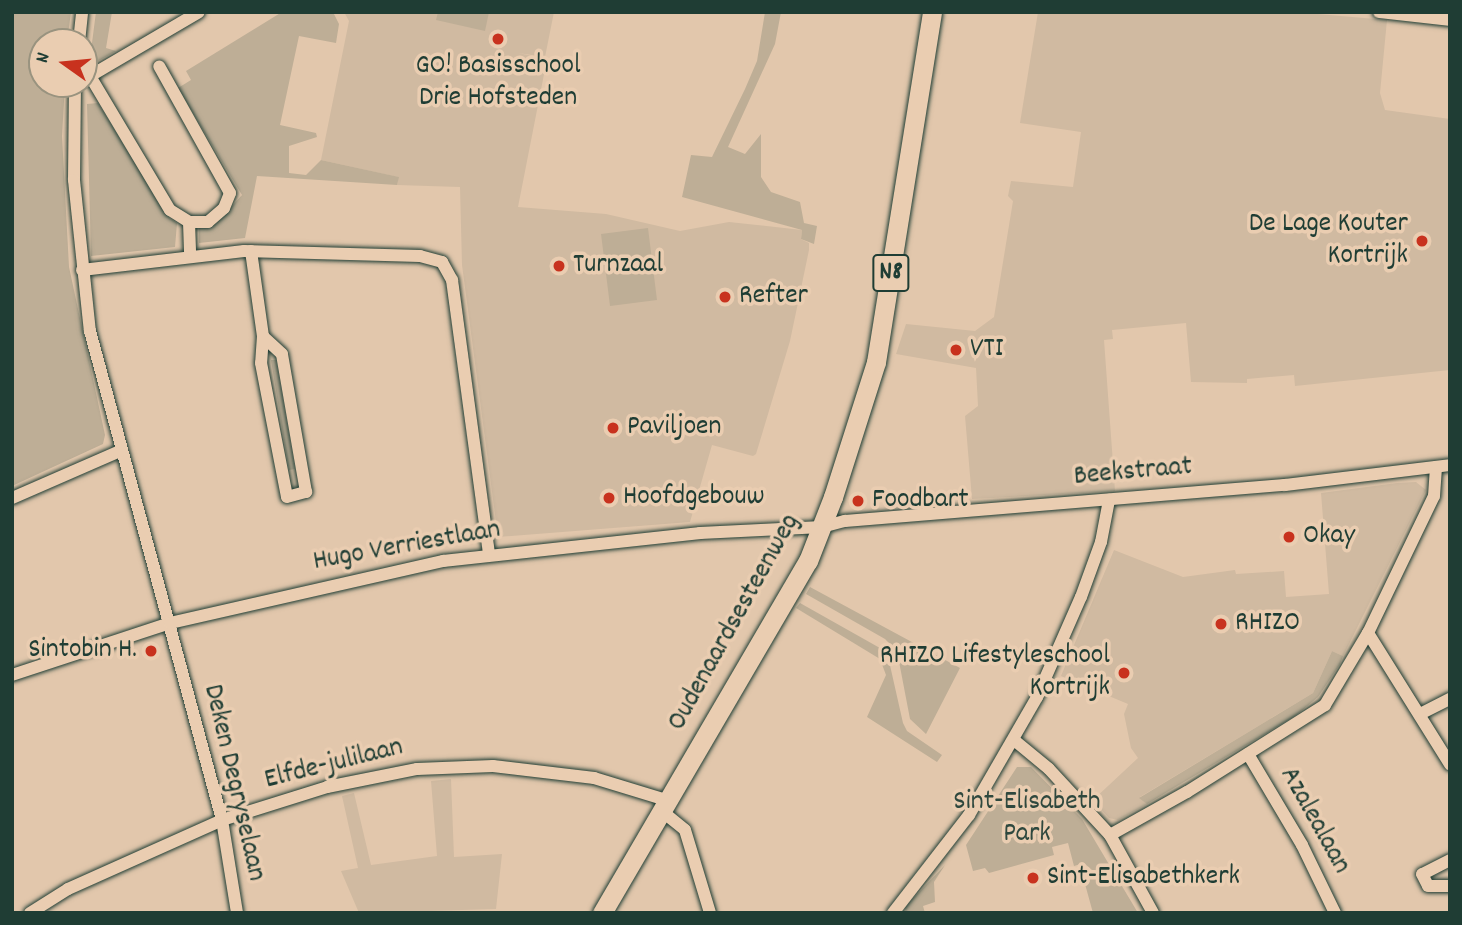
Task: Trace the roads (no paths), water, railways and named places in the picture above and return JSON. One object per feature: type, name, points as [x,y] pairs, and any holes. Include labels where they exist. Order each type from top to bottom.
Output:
[{"type":"main road","name":"Oudenaardsesteenweg","points":[[602,913],[808,561],[822,527],[876,362],[932,12]]},
{"type":"street","points":[[98,71],[199,12]]},
{"type":"street","points":[[1379,12],[1450,20]]},
{"type":"street","points":[[98,95],[170,210],[189,222],[216,217],[230,193],[159,66]]},
{"type":"street","name":"Deken Degryselaan","points":[[75,98],[74,180],[90,331],[120,451],[170,623],[222,820],[237,913]]},
{"type":"street","points":[[189,222],[190,257]]},
{"type":"street","points":[[82,270],[251,251],[438,259],[452,280],[489,555]]},
{"type":"street","points":[[251,251],[263,336],[261,363],[287,497],[306,492],[282,354],[263,336]]},
{"type":"street","points":[[12,498],[120,451]]},
{"type":"street","name":"Beekstraat","points":[[822,527],[845,521],[1109,500],[1450,465]]},
{"type":"street","points":[[1110,835],[1325,705],[1368,633],[1434,496],[1436,467]]},
{"type":"street","points":[[893,913],[969,816],[1014,740],[1081,597],[1101,542],[1109,500]]},
{"type":"street","name":"Hugo Verriestlaan","points":[[12,675],[170,623],[356,578],[489,555],[700,533],[822,527]]},
{"type":"street","points":[[1368,633],[1450,764]]},
{"type":"street","points":[[1420,714],[1450,699]]},
{"type":"street","points":[[1014,740],[1049,769],[1110,835],[1153,913]]},
{"type":"street","name":"Azalealaan","points":[[1248,754],[1302,845],[1335,913]]},
{"type":"street","name":"Elfde-julilaan","points":[[30,913],[68,889],[222,820],[327,788],[417,769],[493,766],[594,778],[666,807]]},
{"type":"street","points":[[666,807],[685,830],[710,913]]},
{"type":"street","points":[[1450,860],[1422,874],[1429,887],[1450,886]]},
{"type":"place","name":"GO! Basisschool Drie Hofsteden","points":[[498,39]]},
{"type":"place","name":"De Lage Kouter Kortrijk","points":[[1422,241]]},
{"type":"place","name":"Turnzaal","points":[[559,266]]},
{"type":"place","name":"Refter","points":[[725,297]]},
{"type":"place","name":"VTI","points":[[956,350]]},
{"type":"place","name":"Paviljoen","points":[[613,428]]},
{"type":"place","name":"Hoofdgebouw","points":[[609,498]]},
{"type":"place","name":"Foodbart","points":[[858,501]]},
{"type":"place","name":"Okay","points":[[1289,537]]},
{"type":"place","name":"RHIZO","points":[[1221,624]]},
{"type":"place","name":"Sintobin H.","points":[[151,651]]},
{"type":"place","name":"RHIZO Lifestyleschool Kortrijk","points":[[1124,673]]},
{"type":"place","name":"Sint-Elisabethkerk","points":[[1033,878]]},
{"type":"park label","name":"Sint-Elisabeth Park","points":[[1027,819]]}]
